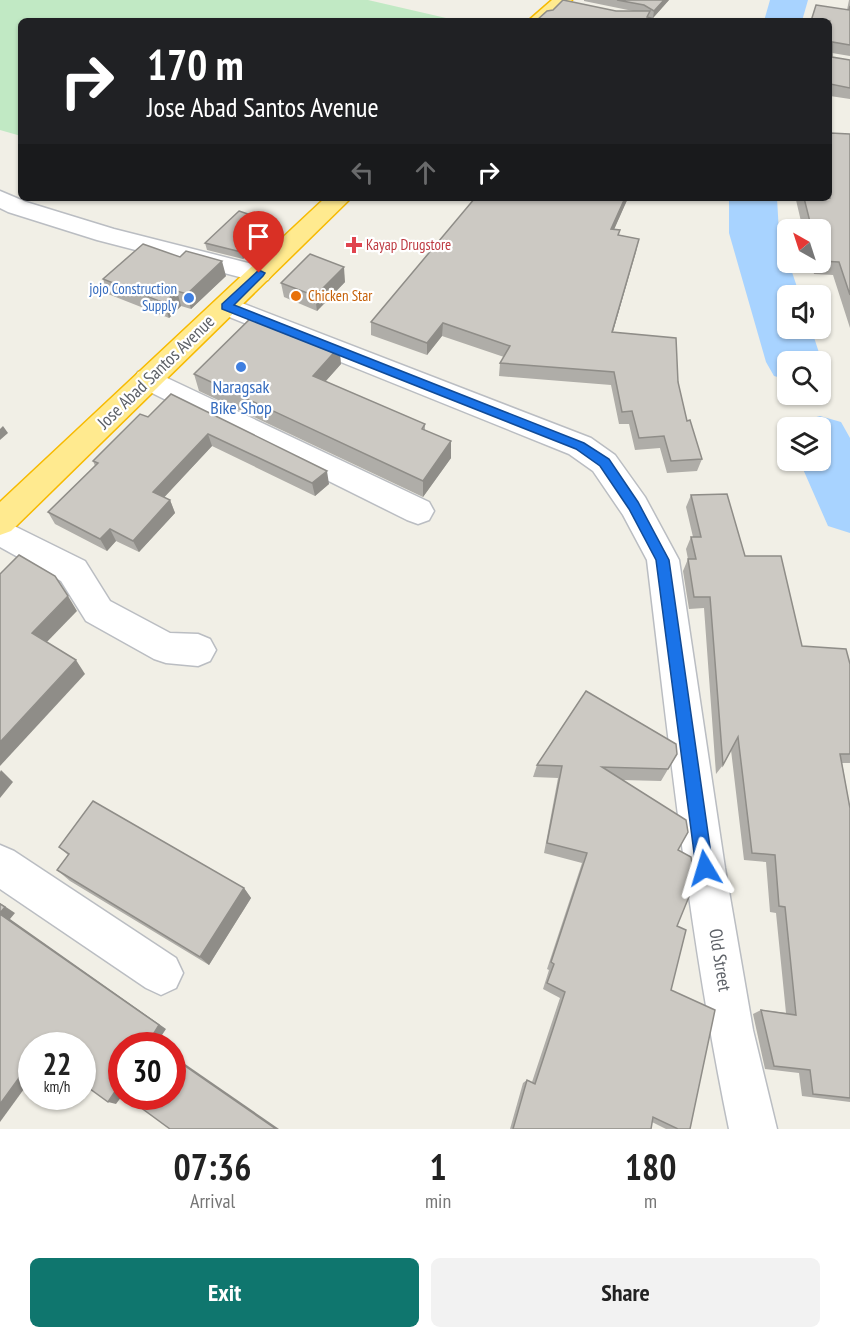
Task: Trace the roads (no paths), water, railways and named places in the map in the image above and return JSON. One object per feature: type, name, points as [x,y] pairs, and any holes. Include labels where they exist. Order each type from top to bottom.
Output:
[{"type":"highway","points":[[543,18],[567,4]]},
{"type":"highway","name":"Jose Abad Santos Avenue","points":[[0,522],[336,201]]},
{"type":"street","points":[[0,198],[17,207],[106,236],[259,273]]},
{"type":"street","name":"Old Street","points":[[226,306],[580,446],[604,463],[634,506],[663,560],[705,868],[732,1030],[753,1129]]},
{"type":"street","points":[[148,379],[418,511]]},
{"type":"street","points":[[0,532],[73,571],[99,611],[166,648],[198,650]]},
{"type":"street","points":[[0,865],[161,973]]},
{"type":"waterway","points":[[784,18],[789,0]]},
{"type":"waterway","points":[[753,201],[754,233],[791,351]]},
{"type":"waterway","points":[[831,464],[850,508]]},
{"type":"place","name":"Kayap Drugstore","points":[[354,245]]},
{"type":"place","name":"Chicken Star","points":[[296,296]]},
{"type":"place","name":"jojo Construction Supply","points":[[189,298]]},
{"type":"place","name":"Naragsak Bike Shop","points":[[241,367]]}]
